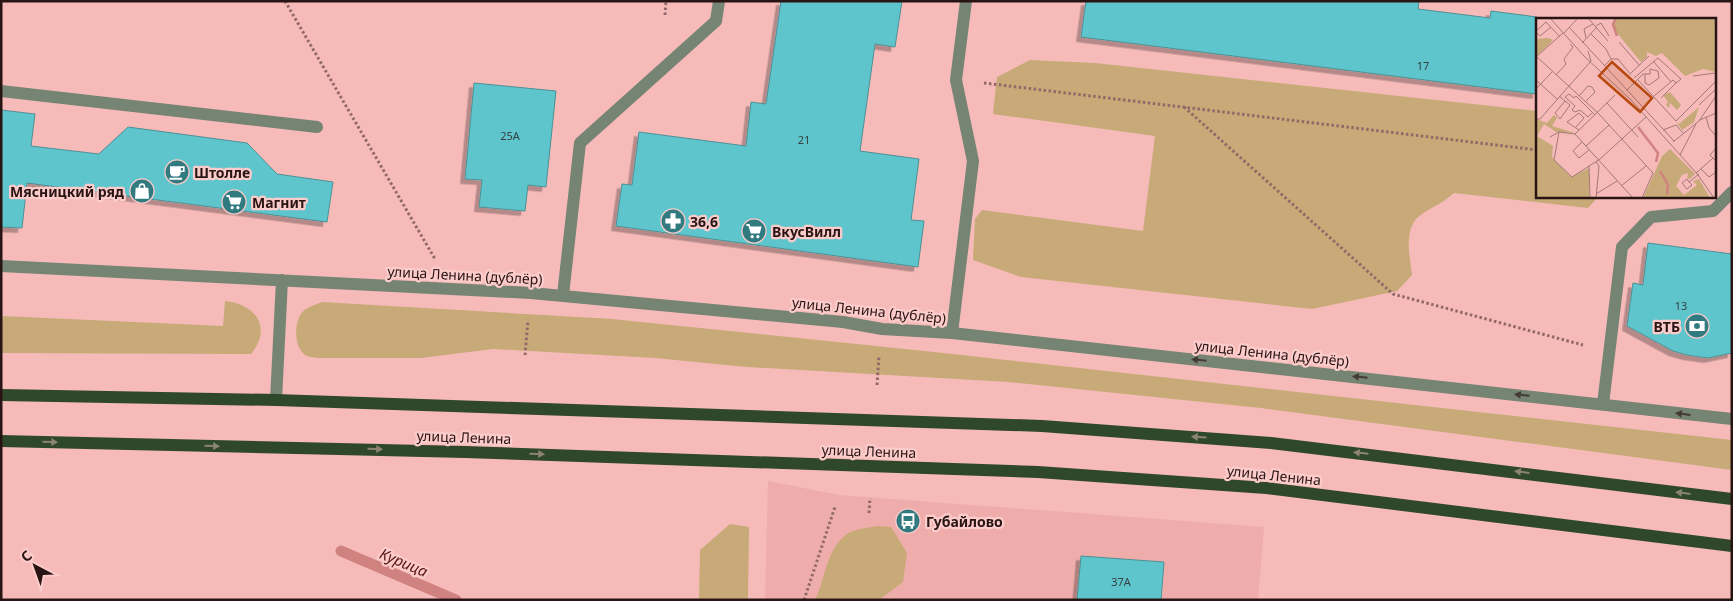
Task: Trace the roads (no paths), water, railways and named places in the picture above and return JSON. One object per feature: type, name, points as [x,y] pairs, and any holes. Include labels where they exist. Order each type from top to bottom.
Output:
[{"type":"main road","points":[[1,395],[276,400],[1052,427],[1281,444],[1732,499]]},
{"type":"main road","name":"улица Ленина","points":[[1,441],[475,452],[1038,472],[1266,488],[1732,546]]},
{"type":"street","points":[[563,295],[580,143],[716,21],[719,1]]},
{"type":"street","points":[[952,333],[973,162],[956,80],[966,1]]},
{"type":"street","points":[[1,91],[318,127]]},
{"type":"street","points":[[1603,404],[1622,247],[1651,217],[1713,211],[1732,192]]},
{"type":"street","name":"улица Ленина (дублёр)","points":[[1,266],[563,295],[843,322],[882,328],[952,333],[1603,404],[1732,420]]},
{"type":"street","points":[[276,400],[282,280]]},
{"type":"waterway","name":"Курица","points":[[341,551],[456,600]]},
{"type":"place","name":"Штолле","points":[[177,172]]},
{"type":"place","name":"Мясницкий ряд","points":[[142,191]]},
{"type":"place","name":"Магнит","points":[[234,202]]},
{"type":"place","name":"36,6","points":[[673,221]]},
{"type":"place","name":"ВкусВилл","points":[[754,231]]},
{"type":"place","name":"ВТБ","points":[[1697,326]]},
{"type":"place","name":"Губайлово","points":[[908,521]]}]
